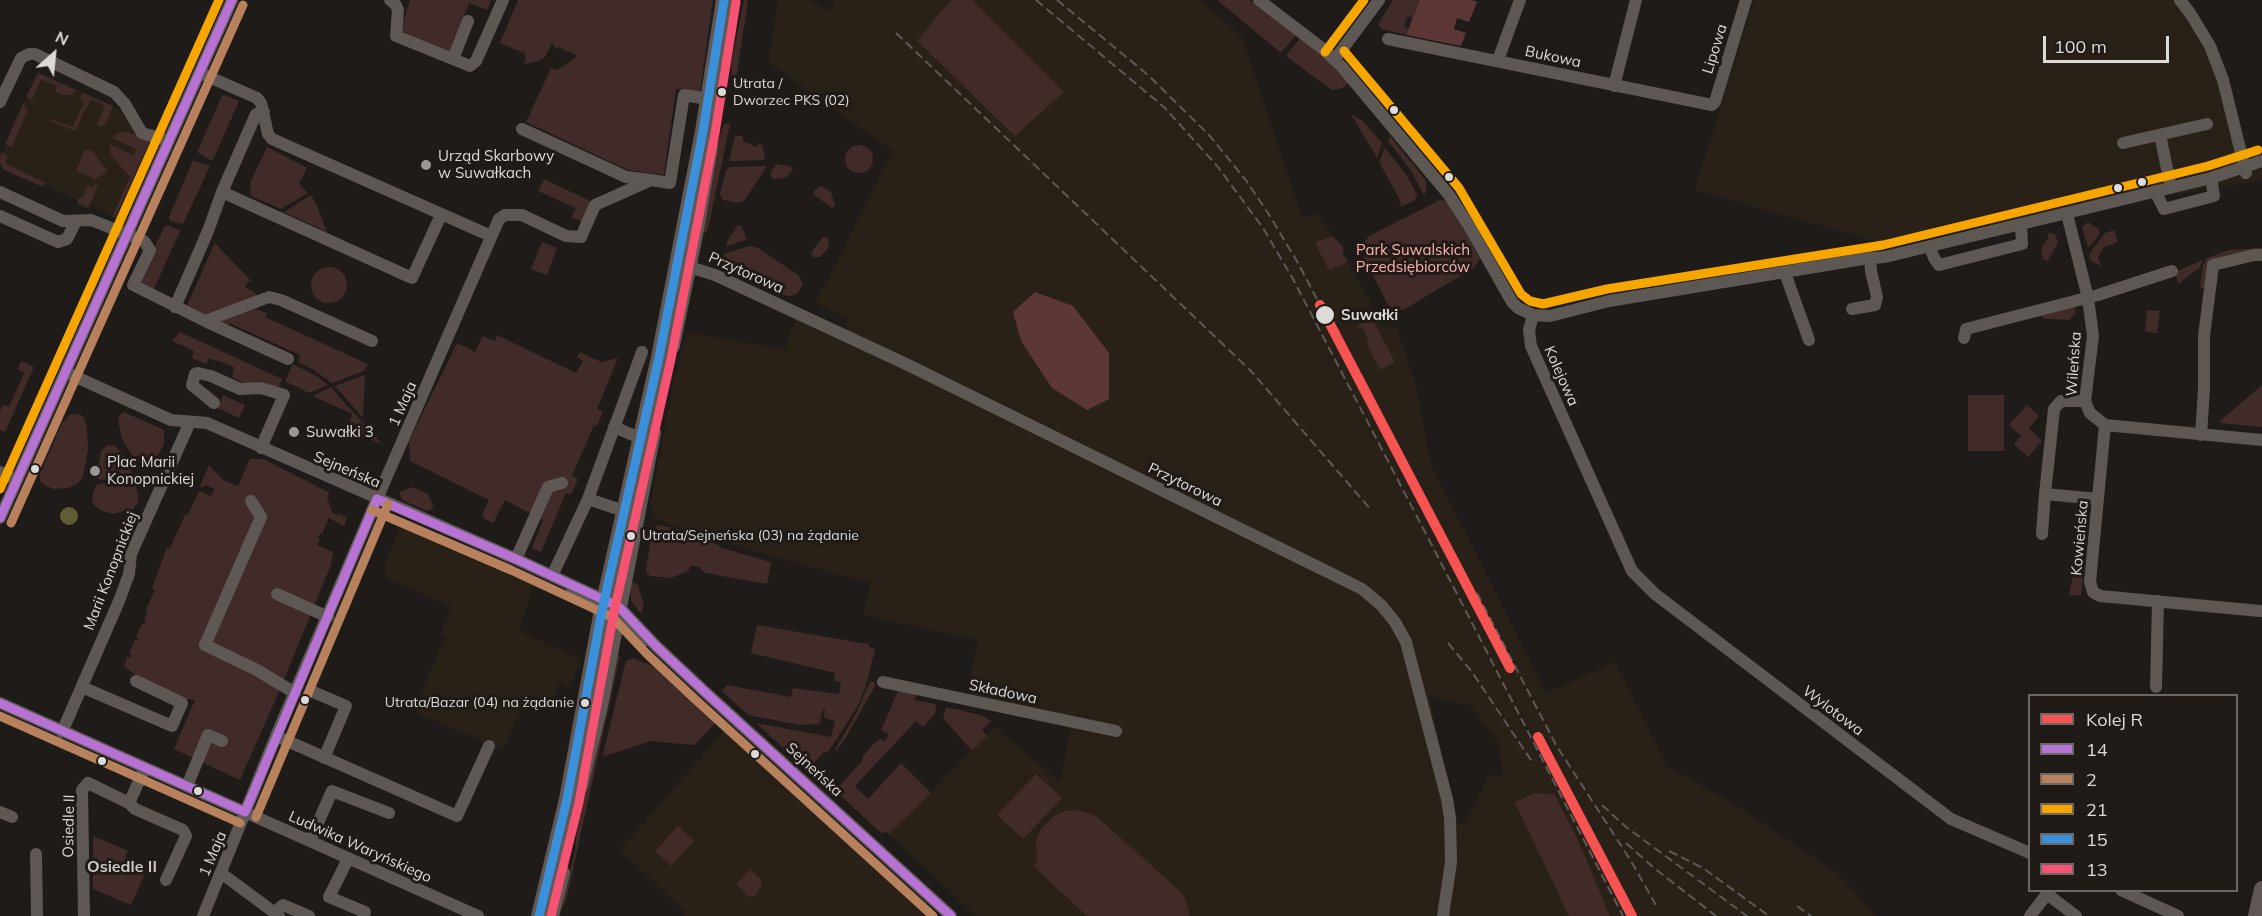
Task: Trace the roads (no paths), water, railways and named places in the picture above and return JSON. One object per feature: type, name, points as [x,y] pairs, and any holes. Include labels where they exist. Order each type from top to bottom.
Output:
[{"type":"main road","points":[[539,916],[627,532],[651,443],[724,0]]},
{"type":"main road","points":[[627,532],[624,511],[682,265],[735,0]]},
{"type":"main road","points":[[551,916],[600,705],[611,645],[610,609]]},
{"type":"main road","points":[[2256,916],[2262,889]]},
{"type":"street","points":[[0,518],[232,0]]},
{"type":"street","points":[[390,0],[398,10],[396,36],[470,66],[476,61],[503,0]]},
{"type":"street","points":[[1259,0],[1335,59],[1449,195],[1512,302],[1533,315],[1550,316],[1609,301],[1885,257],[2245,170],[2262,169]]},
{"type":"street","points":[[1335,59],[1379,0]]},
{"type":"street","points":[[1498,60],[1520,0]]},
{"type":"street","points":[[1614,86],[1636,0]]},
{"type":"street","name":"Lipowa","points":[[1712,105],[1715,102],[1746,0]]},
{"type":"street","points":[[2180,0],[2210,46],[2223,81],[2245,170]]},
{"type":"street","points":[[453,59],[468,21]]},
{"type":"street","name":"Bukowa","points":[[1388,39],[1712,105]]},
{"type":"street","points":[[0,102],[21,58],[34,54],[114,92],[125,104],[142,133],[169,141]]},
{"type":"street","points":[[200,73],[256,98],[261,103],[268,134],[272,139],[491,236]]},
{"type":"street","points":[[522,129],[626,177],[670,183],[684,95],[708,99]]},
{"type":"street","points":[[175,307],[256,114],[264,112]]},
{"type":"street","points":[[2123,144],[2207,124]]},
{"type":"street","points":[[2160,135],[2170,188]]},
{"type":"street","points":[[2245,170],[2262,161]]},
{"type":"street","points":[[2156,191],[2164,209],[2214,195],[2211,178]]},
{"type":"street","name":"1 Maja","points":[[203,916],[294,693],[499,219],[505,215],[522,215],[566,236],[581,237],[595,205],[651,180]]},
{"type":"street","points":[[0,192],[63,221],[91,220],[144,241],[150,250],[134,285],[175,307],[288,359]]},
{"type":"street","points":[[222,192],[412,278],[441,215]]},
{"type":"street","name":"Wileńska","points":[[2067,214],[2088,298],[2093,336],[2085,401],[2090,413],[2105,425]]},
{"type":"street","points":[[0,216],[58,242],[67,239],[76,221]]},
{"type":"street","points":[[1930,247],[1939,265],[2022,244],[2021,224]]},
{"type":"street","points":[[2201,435],[2204,336],[2213,265],[2262,255]]},
{"type":"street","points":[[1852,309],[1875,304],[1877,297],[1870,258]]},
{"type":"street","name":"Przytorowa","points":[[682,265],[705,271],[938,380],[1362,589],[1381,605],[1395,622],[1406,642],[1447,799],[1451,862],[1443,916]]},
{"type":"street","points":[[1964,338],[1966,329],[2088,298],[2172,271]]},
{"type":"street","points":[[1785,273],[1809,340]]},
{"type":"street","points":[[205,321],[269,297],[281,300],[372,341]]},
{"type":"street","name":"Kolejowa","points":[[1533,315],[1529,330],[1531,346],[1632,571]]},
{"type":"street","points":[[552,576],[588,499],[642,352]]},
{"type":"street","name":"Sejneńska","points":[[65,372],[171,420],[207,423],[516,559],[552,576],[610,609],[656,646],[951,916]]},
{"type":"street","points":[[214,403],[192,385],[195,374],[211,376],[240,389],[261,388],[284,395],[261,448]]},
{"type":"street","points":[[2042,534],[2054,409],[2061,401],[2085,401]]},
{"type":"street","name":"Marii Konopnickiej","points":[[62,732],[119,601],[129,574],[131,554],[190,422]]},
{"type":"street","points":[[2105,425],[2262,440]]},
{"type":"street","name":"Kowieńska","points":[[2105,425],[2090,582],[2092,592],[2100,596],[2260,611]]},
{"type":"street","points":[[614,427],[640,438]]},
{"type":"street","points":[[0,472],[17,480]]},
{"type":"street","points":[[516,559],[548,487],[562,483]]},
{"type":"street","points":[[2045,494],[2098,500]]},
{"type":"street","points":[[588,499],[624,511]]},
{"type":"street","points":[[251,501],[261,517],[205,645],[257,670],[294,693]]},
{"type":"street","name":"Wylotowa","points":[[1632,571],[1655,594],[1952,819],[2028,852]]},
{"type":"street","points":[[277,594],[328,617]]},
{"type":"street","points":[[2156,687],[2158,601]]},
{"type":"street","name":"Sejneńska","points":[[610,609],[634,633],[656,646]]},
{"type":"street","points":[[611,645],[634,633]]},
{"type":"street","points":[[82,687],[172,726],[182,703],[136,681]]},
{"type":"street","name":"Składowa","points":[[883,682],[1116,731]]},
{"type":"street","points":[[311,692],[346,706],[324,758]]},
{"type":"street","name":"Ludwika Waryńskiego","points":[[0,703],[478,916]]},
{"type":"street","points":[[187,786],[207,735],[222,741]]},
{"type":"street","points":[[276,736],[458,816],[489,746]]},
{"type":"street","points":[[129,803],[145,768]]},
{"type":"street","name":"Osiedle II","points":[[84,916],[82,790],[88,783],[183,830],[186,836],[166,880]]},
{"type":"street","points":[[310,841],[332,790],[389,813]]},
{"type":"street","points":[[0,812],[12,817]]},
{"type":"street","points":[[36,854],[37,916]]},
{"type":"street","points":[[348,859],[329,897],[365,912],[363,916]]},
{"type":"street","points":[[221,873],[277,914],[283,905],[309,916]]},
{"type":"street","points":[[2030,916],[2048,892],[2076,916]]},
{"type":"street","points":[[2123,892],[2178,916]]},
{"type":"street","points":[[259,916],[264,903]]},
{"type":"railway","points":[[1036,0],[1165,108],[1218,167],[1263,228],[1293,279],[1623,916]]},
{"type":"railway","points":[[1057,0],[1148,75],[1209,135],[1245,179],[1268,213],[1320,305]]},
{"type":"railway","points":[[896,33],[1251,371],[1372,511]]},
{"type":"railway","points":[[1477,593],[1556,745],[1631,861],[1657,907]]},
{"type":"railway","points":[[1448,643],[1472,672],[1533,763]]},
{"type":"railway","points":[[1602,805],[1626,827],[1747,916]]},
{"type":"railway","points":[[1626,843],[1716,916]]},
{"type":"railway","points":[[1669,851],[1703,868],[1769,916]]},
{"type":"railway","points":[[1797,906],[1811,916]]},
{"type":"rail line","name":"R","points":[[1320,305],[1510,668]]},
{"type":"rail line","name":"R","points":[[1538,737],[1632,916]]},
{"type":"place","name":"Utrata / Dworzec PKS (02)","points":[[722,92]]},
{"type":"place","name":"Urząd Skarbowy w Suwałkach","points":[[426,165]]},
{"type":"place","name":"Suwałki","points":[[1325,315]]},
{"type":"place","name":"Suwałki 3","points":[[294,432]]},
{"type":"place","name":"Plac Marii Konopnickiej","points":[[95,471]]},
{"type":"place","name":"Utrata/Sejneńska (03) na żądanie","points":[[631,536]]},
{"type":"place","name":"Utrata/Bazar (04) na żądanie","points":[[585,703]]},
{"type":"district","name":"Osiedle II","points":[[122,867]]},
{"type":"park label","name":"Park Suwalskich Przedsiębiorców","points":[[1413,258]]}]
